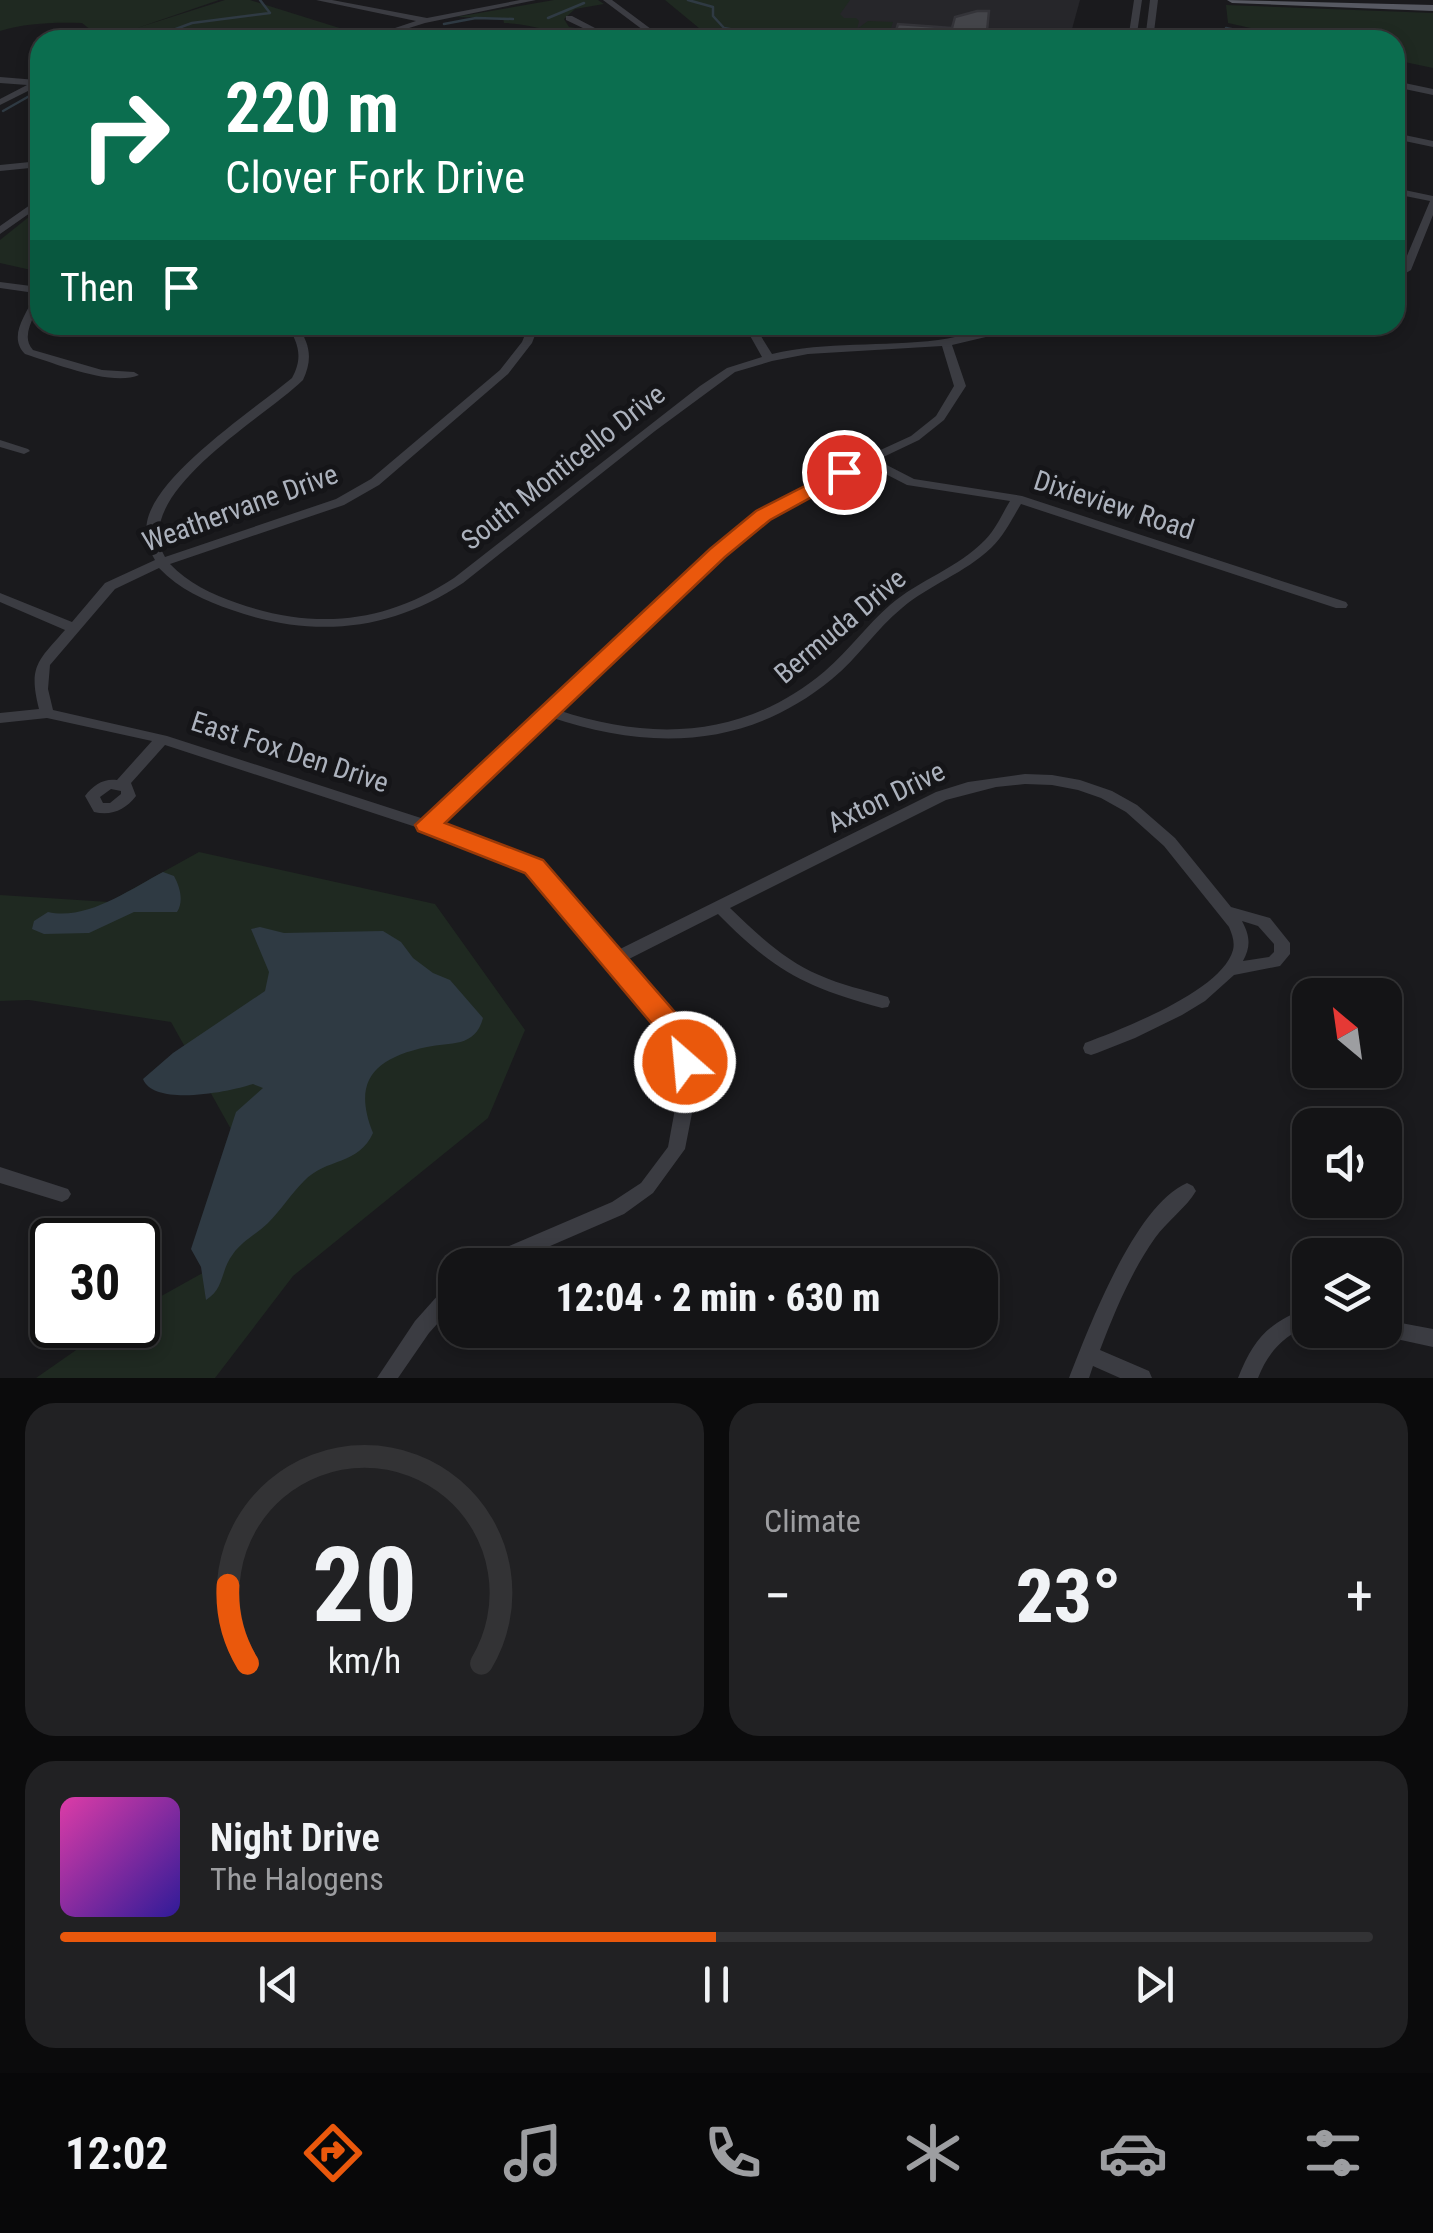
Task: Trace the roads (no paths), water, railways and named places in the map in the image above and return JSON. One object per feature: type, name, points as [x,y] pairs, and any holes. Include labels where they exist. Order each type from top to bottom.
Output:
[{"type":"main road","points":[[1232,0],[1433,8]]},
{"type":"street","points":[[320,0],[359,10],[400,14],[421,22]]},
{"type":"street","points":[[607,0],[648,30]]},
{"type":"street","points":[[1134,30],[1138,0]]},
{"type":"street","points":[[1151,30],[1154,0]]},
{"type":"street","points":[[395,30],[523,1]]},
{"type":"street","points":[[570,18],[594,30]]},
{"type":"street","points":[[0,80],[30,82]]},
{"type":"street","points":[[2,98],[30,84]]},
{"type":"street","points":[[1405,86],[1433,92]]},
{"type":"street","points":[[1405,138],[1433,144]]},
{"type":"street","points":[[0,168],[30,165]]},
{"type":"street","points":[[1405,193],[1433,201],[1406,270]]},
{"type":"street","points":[[0,231],[30,209]]},
{"type":"street","points":[[0,285],[30,289]]},
{"type":"street","points":[[30,316],[21,335],[22,345],[29,352],[101,373],[134,375]]},
{"type":"street","points":[[160,563],[152,544],[153,523],[160,506],[200,459],[297,380],[306,364],[305,344],[299,335]]},
{"type":"street","name":"Weathervane Drive","points":[[47,712],[41,689],[43,664],[110,586],[160,563],[340,502],[374,482],[504,372],[530,335]]},
{"type":"street","points":[[755,335],[768,358]]},
{"type":"street","name":"South Monticello Drive","points":[[160,563],[178,581],[221,603],[287,620],[326,625],[385,616],[443,592],[731,370],[806,351],[946,342],[982,335]]},
{"type":"street","points":[[427,825],[546,711],[763,516],[817,484],[915,438],[940,418],[960,386],[946,342]]},
{"type":"street","points":[[0,444],[24,451]]},
{"type":"street","name":"Dixieview Road","points":[[870,460],[911,482],[1018,499],[1341,606]]},
{"type":"street","name":"Bermuda Drive","points":[[546,711],[606,731],[649,738],[711,734],[753,720],[786,705],[824,680],[897,604],[990,542],[1018,499]]},
{"type":"street","points":[[0,597],[71,628]]},
{"type":"street","name":"East Fox Den Drive","points":[[0,718],[47,712],[162,740],[427,825],[534,866],[669,1024],[685,1062],[686,1098],[676,1149],[647,1188],[618,1208],[525,1248]]},
{"type":"street","points":[[122,784],[162,740]]},
{"type":"street","name":"Axton Drive","points":[[614,959],[940,796],[979,782],[1021,777],[1070,782],[1118,801],[1156,827],[1238,926],[1241,949],[1230,970]]},
{"type":"street","points":[[721,908],[764,952],[794,972],[821,986],[882,1002]]},
{"type":"street","points":[[1091,1048],[1128,1035],[1196,998],[1230,970],[1274,962],[1282,954],[1282,942],[1264,922],[1225,911]]},
{"type":"street","points":[[0,1176],[62,1194]]},
{"type":"street","points":[[1079,1378],[1126,1269],[1151,1224],[1187,1191]]},
{"type":"street","points":[[387,1378],[438,1309]]},
{"type":"street","points":[[1248,1378],[1257,1352],[1282,1324],[1292,1321]]},
{"type":"street","points":[[1402,1332],[1433,1338]]},
{"type":"street","points":[[1088,1354],[1142,1378]]},
{"type":"waterway","points":[[173,30],[192,23],[270,13],[260,0]]},
{"type":"waterway","points":[[688,0],[713,7],[713,16],[724,28],[735,30]]},
{"type":"waterway","points":[[548,18],[584,3]]},
{"type":"waterway","points":[[444,24],[476,18],[513,19]]},
{"type":"waterway","points":[[1226,28],[1236,30]]},
{"type":"waterway","points":[[3,111],[30,96]]}]
